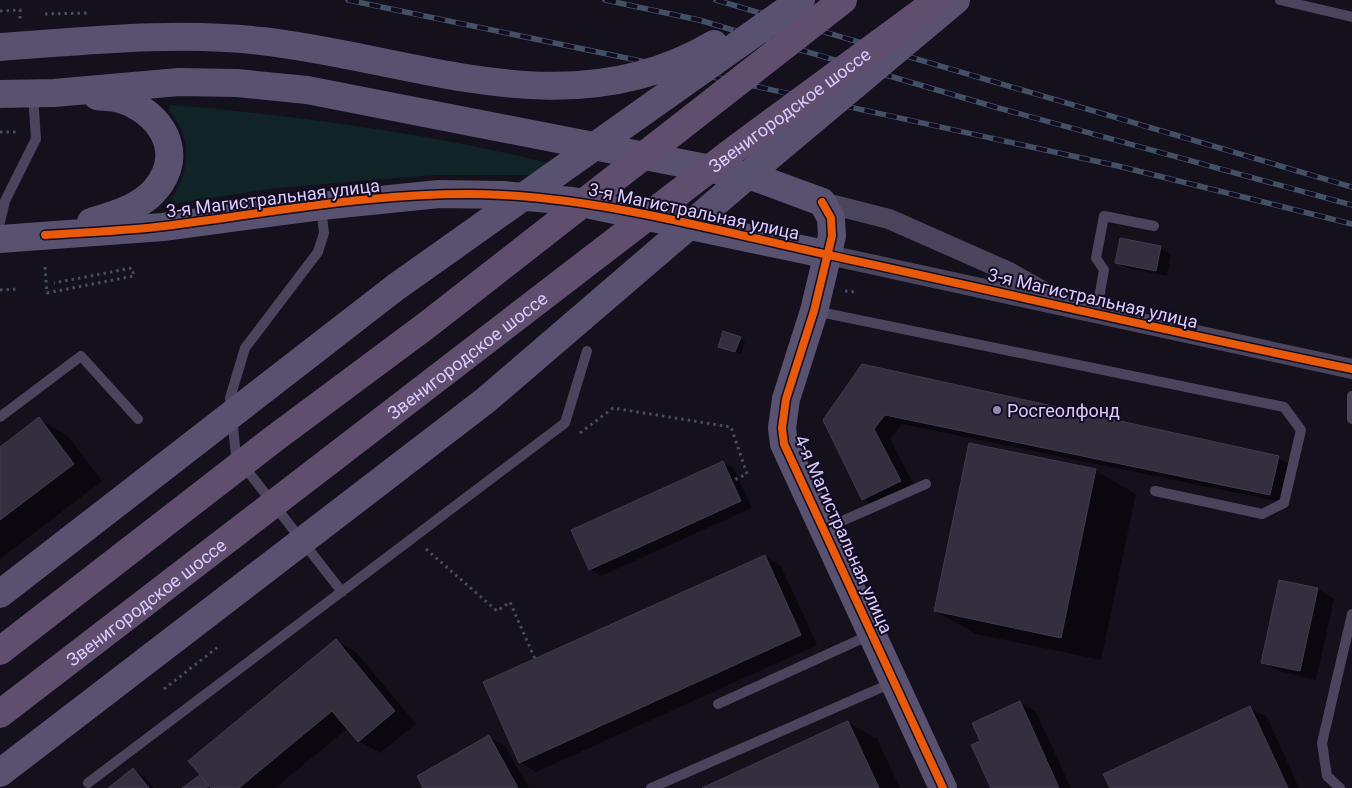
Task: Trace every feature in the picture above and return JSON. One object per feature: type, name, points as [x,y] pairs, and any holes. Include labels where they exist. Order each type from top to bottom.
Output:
[{"type":"main road","points":[[0,46],[204,37],[260,41],[479,80],[529,86],[562,87],[611,83],[652,73],[699,53],[760,16],[794,0]]},
{"type":"main road","points":[[0,594],[396,287],[801,0]]},
{"type":"main road","points":[[0,651],[275,438],[426,325],[842,0]]},
{"type":"main road","name":"Звенигородское шоссе","points":[[0,714],[734,150],[938,0]]},
{"type":"main road","points":[[0,773],[486,400],[805,126],[956,0]]},
{"type":"main road","name":"3-я Магистральная улица","points":[[0,94],[43,93],[179,82],[237,83],[307,90],[757,178],[822,202]]},
{"type":"main road","points":[[43,93],[118,98],[132,103],[144,110],[160,126],[169,143],[170,155],[164,178],[154,191],[139,202],[120,213],[46,235]]},
{"type":"main road","name":"3-я Магистральная улица","points":[[0,239],[162,227],[320,206],[439,194],[503,195],[572,201],[828,255]]},
{"type":"main road","points":[[822,202],[831,218],[832,236],[828,255]]},
{"type":"main road","name":"4-я Магистральная улица","points":[[828,255],[814,311],[786,399],[782,428],[791,462],[873,634],[943,788]]},
{"type":"street","name":"3-я Магистральная улица","points":[[822,202],[889,219],[1009,272],[1087,313]]},
{"type":"street","name":"3-я Магистральная улица","points":[[828,255],[1087,313],[1352,369]]},
{"type":"lane","points":[[1280,0],[1352,17]]},
{"type":"lane","points":[[0,222],[4,201],[36,138],[43,93]]},
{"type":"lane","points":[[320,206],[324,233],[318,252],[245,348],[230,398],[236,456],[342,592]]},
{"type":"lane","points":[[1087,313],[1104,270],[1096,258],[1104,216],[1154,226]]},
{"type":"lane","points":[[814,311],[1284,407],[1301,430],[1284,503],[1262,514],[1155,491]]},
{"type":"lane","points":[[88,783],[565,423],[587,351]]},
{"type":"lane","points":[[0,417],[81,356],[138,419]]},
{"type":"lane","points":[[1352,396],[1352,419]]},
{"type":"lane","points":[[824,530],[926,484]]},
{"type":"lane","points":[[1340,788],[1326,776],[1322,743],[1352,614]]},
{"type":"lane","points":[[718,704],[873,634]]},
{"type":"lane","points":[[651,788],[895,682]]},
{"type":"path","points":[[0,11],[20,10],[21,28]]},
{"type":"path","points":[[45,14],[87,13]]},
{"type":"path","points":[[0,132],[24,132]]},
{"type":"path","points":[[45,267],[47,293],[134,276],[132,268],[54,283]]},
{"type":"path","points":[[0,290],[19,289]]},
{"type":"path","points":[[842,290],[854,292]]},
{"type":"path","points":[[574,437],[613,408],[731,427],[747,474],[732,481]]},
{"type":"path","points":[[419,553],[434,542]]},
{"type":"path","points":[[426,548],[498,611],[510,602],[534,659]]},
{"type":"path","points":[[164,689],[218,647]]},
{"type":"green space","points":[[172,105],[364,127],[459,143],[553,164],[535,175],[435,175],[358,181],[269,189],[173,204],[170,201],[182,178],[186,155],[182,132],[169,110],[169,107]]},
{"type":"building","points":[[1120,238],[1161,246],[1156,271],[1115,263]]},
{"type":"building","points":[[723,331],[741,337],[735,352],[718,347]]},
{"type":"building","points":[[862,364],[1279,456],[1270,495],[885,415],[874,429],[901,481],[862,500],[823,420]]},
{"type":"building","points":[[39,417],[74,464],[0,520],[0,447]]},
{"type":"building","points":[[969,443],[1096,469],[1061,638],[934,611]]},
{"type":"building","points":[[723,461],[741,501],[589,570],[571,530]]},
{"type":"building","points":[[765,555],[801,635],[519,763],[483,682]]},
{"type":"building","points":[[1279,580],[1318,588],[1300,671],[1261,663]]},
{"type":"building","points":[[336,639],[395,711],[358,742],[332,711],[239,788],[211,788],[188,761]]},
{"type":"building","points":[[1020,701],[1059,788],[991,788],[971,745],[980,741],[972,723]]},
{"type":"building","points":[[1250,706],[1288,788],[1110,788],[1103,774]]},
{"type":"building","points":[[848,721],[879,788],[702,788],[843,723]]},
{"type":"building","points":[[489,735],[518,788],[423,788],[417,776]]},
{"type":"building","points":[[133,768],[149,788],[108,788]]},
{"type":"building","points":[[200,775],[209,786],[206,788],[182,788]]},
{"type":"railway","points":[[348,0],[636,60],[1118,166],[1352,224]]},
{"type":"railway","points":[[605,0],[699,20],[995,107],[1352,205]]},
{"type":"railway","points":[[716,0],[1352,187]]},
{"type":"cycle path","points":[[45,235],[150,228],[377,198],[462,194],[543,198],[665,218],[1352,369]]},
{"type":"cycle path","points":[[822,202],[831,218],[832,236],[814,311],[786,399],[782,428],[784,444],[943,788]]},
{"type":"place","name":"Росгеолфонд","points":[[997,410]]}]
